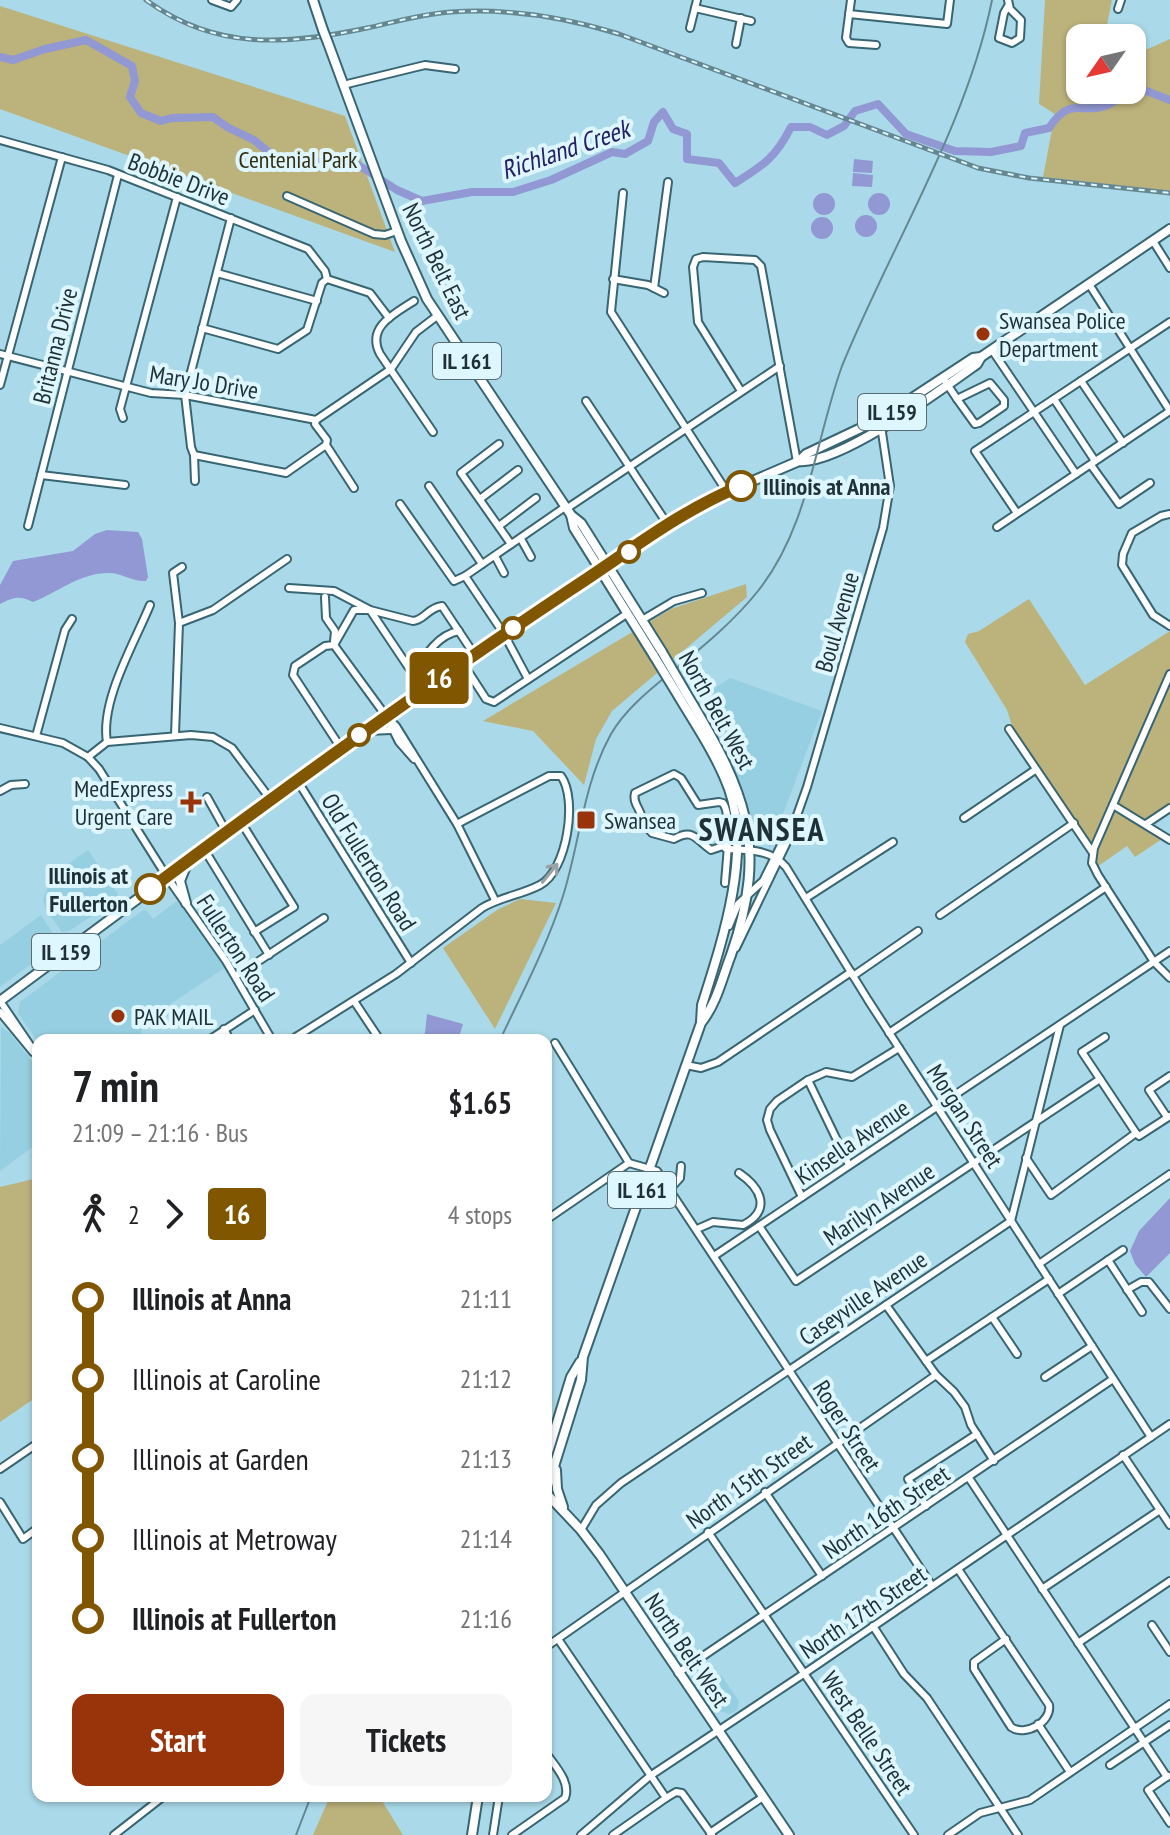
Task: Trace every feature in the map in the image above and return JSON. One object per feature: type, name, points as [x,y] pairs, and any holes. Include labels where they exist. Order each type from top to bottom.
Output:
[{"type":"main road","name":"North Belt East","points":[[313,0],[397,231],[437,316],[567,510],[574,528],[605,568]]},
{"type":"main road","name":"IL 159","points":[[0,1001],[423,689],[668,525],[727,492],[798,462],[829,453],[881,424],[945,381],[977,364],[981,357],[1170,229]]},
{"type":"main road","name":"North Belt West","points":[[605,568],[628,613],[658,654]]},
{"type":"main road","name":"North Belt West","points":[[605,568],[642,620],[658,654],[732,775],[743,807],[749,850],[747,895],[712,1009],[701,1023]]},
{"type":"main road","name":"North Belt West","points":[[552,1439],[571,1377],[583,1357],[701,1023],[702,1005],[735,877],[739,849],[737,820],[729,789],[682,695]]},
{"type":"main road","points":[[186,903],[180,881],[190,859]]},
{"type":"main road","name":"North Belt West","points":[[552,1473],[581,1380],[583,1357]]},
{"type":"main road","points":[[557,1457],[557,1489],[565,1512]]},
{"type":"main road","name":"North Belt West","points":[[552,1498],[581,1530],[789,1835]]},
{"type":"main road","points":[[552,1508],[565,1512]]},
{"type":"main road","points":[[472,1835],[477,1802]]},
{"type":"street","points":[[212,0],[231,7],[237,0]]},
{"type":"street","points":[[851,0],[846,38],[849,43],[876,45]]},
{"type":"street","points":[[849,14],[947,24],[950,0]]},
{"type":"street","points":[[1118,9],[1121,0]]},
{"type":"street","points":[[1008,3],[1021,20],[1020,38],[1012,43],[999,38],[1008,3]]},
{"type":"street","points":[[690,28],[696,4],[751,21]]},
{"type":"street","points":[[736,44],[741,18]]},
{"type":"street","points":[[343,85],[425,65],[455,69]]},
{"type":"street","name":"Bobbie Drive","points":[[1,142],[118,175],[308,249],[325,271],[327,279]]},
{"type":"street","points":[[0,385],[4,355],[62,157]]},
{"type":"street","name":"Britanna Drive","points":[[28,526],[118,175]]},
{"type":"street","points":[[654,288],[668,182]]},
{"type":"street","points":[[623,193],[611,312],[727,492]]},
{"type":"street","points":[[287,196],[374,234],[385,235],[397,231]]},
{"type":"street","points":[[123,418],[120,409],[177,197]]},
{"type":"street","points":[[195,481],[185,395],[231,218]]},
{"type":"street","points":[[1153,241],[1170,268]]},
{"type":"street","points":[[741,391],[698,322],[693,267],[696,259],[755,260],[761,266],[798,462]]},
{"type":"street","points":[[217,273],[317,301]]},
{"type":"street","points":[[202,328],[278,349],[307,330],[322,283],[327,279],[370,293],[389,318]]},
{"type":"street","points":[[613,279],[664,293]]},
{"type":"street","points":[[997,527],[1170,411],[1089,284]]},
{"type":"street","points":[[414,301],[389,318],[375,336],[380,354],[433,432]]},
{"type":"street","points":[[354,488],[326,445],[327,440],[315,424],[316,420],[391,369],[416,332],[437,316]]},
{"type":"street","points":[[1017,513],[975,451],[1170,322]]},
{"type":"street","points":[[992,350],[1076,474]]},
{"type":"street","name":"Mary Jo Drive","points":[[4,355],[151,393],[185,395],[316,420]]},
{"type":"street","points":[[400,504],[454,581],[567,510],[780,366]]},
{"type":"street","points":[[945,381],[957,399],[975,424],[1004,406],[1004,400],[990,383],[957,399]]},
{"type":"street","points":[[1081,381],[1123,443]]},
{"type":"street","points":[[1054,399],[1119,504],[1150,483]]},
{"type":"street","points":[[586,401],[668,525]]},
{"type":"street","name":"Boul Avenue","points":[[711,974],[717,967],[734,909],[763,881],[777,858],[814,767],[886,516],[890,475],[881,424]]},
{"type":"street","points":[[499,444],[461,473],[511,544]]},
{"type":"street","points":[[194,455],[286,473],[326,445]]},
{"type":"street","points":[[480,499],[518,470]]},
{"type":"street","points":[[41,475],[125,485]]},
{"type":"street","points":[[429,486],[482,564]]},
{"type":"street","points":[[499,526],[536,498]]},
{"type":"street","points":[[1170,514],[1132,533],[1122,565],[1153,615],[1170,626]]},
{"type":"street","points":[[521,539],[531,557]]},
{"type":"street","points":[[495,556],[504,573]]},
{"type":"street","points":[[179,623],[213,610],[287,559]]},
{"type":"street","points":[[175,735],[179,623],[173,573],[182,567]]},
{"type":"street","points":[[465,576],[504,634],[528,679]]},
{"type":"street","points":[[289,588],[334,591],[370,610],[413,621],[418,621],[432,607],[442,606],[474,654]]},
{"type":"street","points":[[642,620],[674,601],[702,593]]},
{"type":"street","points":[[325,597],[326,618],[335,631],[334,645],[396,726],[457,824],[495,900]]},
{"type":"street","points":[[107,742],[105,728],[115,687],[150,605]]},
{"type":"street","points":[[334,645],[354,610],[370,610]]},
{"type":"street","points":[[370,610],[423,689]]},
{"type":"street","points":[[462,662],[490,702],[494,702],[628,613]]},
{"type":"street","points":[[36,736],[65,630],[72,619]]},
{"type":"street","points":[[413,676],[429,650],[446,636],[459,631]]},
{"type":"street","points":[[334,645],[325,646],[293,670],[293,675],[341,748]]},
{"type":"street","points":[[1170,674],[1093,853],[1094,868],[1154,962],[1170,978]]},
{"type":"street","points":[[386,716],[392,731],[418,764]]},
{"type":"street","points":[[0,728],[63,743],[88,757],[107,742],[203,735],[223,741],[241,758],[271,800]]},
{"type":"street","points":[[1009,729],[1093,853]]},
{"type":"street","points":[[363,732],[392,731]]},
{"type":"street","name":"Fullerton Road","points":[[88,757],[236,976],[269,1034]]},
{"type":"street","points":[[964,818],[1035,770]]},
{"type":"street","points":[[411,963],[495,900],[543,884],[557,866],[571,812],[570,796],[563,779],[557,775],[549,776],[457,824]]},
{"type":"street","points":[[725,883],[726,849],[726,808],[719,802],[698,805],[677,775],[667,776],[635,793],[634,801],[643,816],[642,822],[652,833],[674,839],[689,834],[711,850],[723,846],[726,849],[749,850],[777,858]]},
{"type":"street","name":"Old Fullerton Road","points":[[297,780],[411,963],[301,1034]]},
{"type":"street","points":[[0,791],[11,785],[25,784]]},
{"type":"street","points":[[207,797],[227,833]]},
{"type":"street","points":[[1113,805],[1170,840]]},
{"type":"street","points":[[1146,824],[1170,808]]},
{"type":"street","points":[[241,822],[294,907],[254,932]]},
{"type":"street","points":[[940,915],[1074,823]]},
{"type":"street","points":[[806,898],[893,842]]},
{"type":"street","points":[[204,849],[269,955]]},
{"type":"street","name":"Boul Avenue","points":[[725,970],[777,858]]},
{"type":"street","name":"Morgan Street","points":[[777,858],[790,873],[889,1033],[1151,1437]]},
{"type":"street","points":[[772,873],[790,873]]},
{"type":"street","points":[[889,1033],[1106,887]]},
{"type":"street","points":[[236,976],[324,918]]},
{"type":"street","points":[[686,1065],[701,1068],[718,1062],[918,931]]},
{"type":"street","name":"Kinsella Avenue","points":[[714,1256],[1170,951]]},
{"type":"street","points":[[0,1001],[32,1048]]},
{"type":"street","points":[[354,1001],[376,1034]]},
{"type":"street","points":[[217,1034],[255,1010]]},
{"type":"street","points":[[0,1012],[32,1051]]},
{"type":"street","points":[[1011,1221],[1060,1025]]},
{"type":"street","points":[[224,1029],[227,1034]]},
{"type":"street","points":[[1105,1037],[1082,1052],[1139,1136],[1169,1116],[1149,1090],[1170,1076]]},
{"type":"street","points":[[555,1043],[629,1163],[650,1168]]},
{"type":"street","points":[[802,1197],[767,1120],[770,1109],[808,1080],[826,1072],[852,1077],[899,1048]]},
{"type":"street","name":"Marilyn Avenue","points":[[759,1226],[796,1281],[1100,1079]]},
{"type":"street","points":[[808,1080],[849,1165]]},
{"type":"street","points":[[1026,1158],[1051,1195],[1136,1133]]},
{"type":"street","points":[[552,1216],[629,1163]]},
{"type":"street","points":[[670,1189],[680,1178],[681,1166]]},
{"type":"street","name":"Roger Street","points":[[650,1168],[662,1176],[932,1586]]},
{"type":"street","points":[[697,1229],[713,1222],[743,1225],[757,1215],[760,1199],[750,1181],[739,1173]]},
{"type":"street","points":[[1039,1264],[1170,1174]]},
{"type":"street","name":"Caseyville Avenue","points":[[581,1530],[604,1496],[1011,1221]]},
{"type":"street","points":[[1058,1294],[1123,1250]]},
{"type":"street","points":[[1108,1260],[1142,1312]]},
{"type":"street","points":[[926,1361],[1049,1279]]},
{"type":"street","points":[[1127,1290],[1141,1282],[1149,1282],[1170,1309]]},
{"type":"street","points":[[886,1305],[936,1375],[954,1392],[994,1461]]},
{"type":"street","points":[[992,1317],[1017,1354]]},
{"type":"street","points":[[1045,1377],[1092,1346]]},
{"type":"street","name":"North 15th Street","points":[[552,1643],[936,1375]]},
{"type":"street","name":"North 16th Street","points":[[678,1673],[1113,1379]]},
{"type":"street","name":"North 17th Street","points":[[581,1835],[650,1776],[1170,1424]]},
{"type":"street","points":[[926,1506],[908,1479],[977,1434]]},
{"type":"street","points":[[0,1469],[32,1447]]},
{"type":"street","points":[[1123,1455],[1170,1525]]},
{"type":"street","points":[[969,1478],[1168,1776],[1148,1790],[1170,1823]]},
{"type":"street","points":[[765,1492],[822,1576]]},
{"type":"street","points":[[0,1502],[23,1539],[32,1532]]},
{"type":"street","points":[[1042,1589],[1160,1510]]},
{"type":"street","name":"West Belle Street","points":[[708,1532],[914,1835]]},
{"type":"street","points":[[958,1569],[1006,1639],[1049,1705],[1047,1718],[1025,1732],[1011,1727],[974,1669],[974,1662],[979,1656],[1006,1639]]},
{"type":"street","points":[[1078,1643],[1170,1581]]},
{"type":"street","points":[[1152,1625],[1170,1652]]},
{"type":"street","points":[[873,1626],[904,1674],[927,1698],[1018,1835]]},
{"type":"street","points":[[558,1639],[666,1798]]},
{"type":"street","points":[[948,1835],[980,1813],[1030,1800],[1170,1704]]},
{"type":"street","points":[[1038,1724],[1070,1772]]},
{"type":"street","points":[[1110,1765],[1170,1725]]},
{"type":"street","points":[[512,1835],[565,1798],[568,1791],[565,1782],[552,1762]]},
{"type":"street","points":[[613,1835],[676,1792],[682,1793],[710,1834],[763,1797]]},
{"type":"street","points":[[114,1835],[156,1802]]},
{"type":"street","points":[[493,1835],[498,1802]]},
{"type":"shaded area","points":[[854,159],[873,161],[872,173],[853,172]]},
{"type":"shaded area","points":[[853,173],[873,175],[872,187],[852,186]]},
{"type":"shaded area","points":[[820,193],[828,193],[835,204],[828,215],[820,215],[813,208],[813,200]]},
{"type":"shaded area","points":[[875,193],[883,193],[890,204],[883,215],[875,215],[868,208],[868,200]]},
{"type":"shaded area","points":[[862,215],[870,215],[877,226],[870,237],[862,237],[855,230],[855,222]]},
{"type":"shaded area","points":[[818,217],[826,217],[833,228],[826,239],[818,239],[811,232],[811,224]]},
{"type":"shaded area","points":[[107,530],[138,532],[142,539],[146,581],[114,573],[98,574],[33,602],[16,598],[0,604],[0,585],[13,561],[73,551],[95,534]]},
{"type":"shaded area","points":[[730,678],[822,711],[770,848],[753,828],[706,694]]},
{"type":"shaded area","points":[[88,850],[118,894],[113,902],[69,931],[62,932],[46,910],[43,900],[57,872]]},
{"type":"shaded area","points":[[178,900],[226,967],[142,1023],[141,1034],[32,1034],[18,1013],[20,1002],[143,910],[153,919]]},
{"type":"shaded area","points":[[41,915],[59,943],[0,987],[0,945]]},
{"type":"shaded area","points":[[427,1014],[463,1024],[460,1034],[425,1033]]},
{"type":"shaded area","points":[[1,1027],[10,1033],[32,1061],[32,1147],[0,1171]]},
{"type":"shaded area","points":[[1170,1198],[1170,1253],[1146,1277],[1135,1264],[1130,1251],[1139,1231]]},
{"type":"shaded area","points":[[721,1675],[739,1701],[737,1710],[730,1714],[715,1710],[701,1690]]},
{"type":"green space","points":[[1045,0],[1112,0],[1107,24],[1066,24],[1066,104],[1146,104],[1146,50],[1170,39],[1170,191],[1043,177],[1055,114],[1039,104]]},
{"type":"green space","name":"Centenial Park","points":[[0,6],[345,116],[395,252],[0,109]]},
{"type":"green space","points":[[746,584],[747,597],[612,711],[596,739],[584,785],[533,731],[483,721],[671,609]]},
{"type":"green space","points":[[1029,599],[1085,685],[1170,631],[1170,805],[1146,822],[1165,837],[1135,857],[1127,846],[1097,867],[1097,847],[1089,843],[1014,732],[1007,710],[965,642],[968,634],[979,631]]},
{"type":"green space","points":[[520,899],[556,903],[495,1029],[443,948],[497,910]]},
{"type":"green space","points":[[32,1179],[32,1400],[0,1422],[0,1187]]},
{"type":"green space","points":[[327,1802],[383,1802],[403,1835],[313,1835]]},
{"type":"waterway","name":"Richland Creek","points":[[0,57],[13,60],[86,40],[132,66],[135,81],[130,97],[141,113],[161,121],[213,117],[254,140],[287,167],[301,168],[321,161],[349,159],[397,190],[422,201],[472,192],[513,192],[551,180],[612,152],[625,154],[648,141],[654,122],[663,112],[673,129],[687,134],[687,159],[719,163],[735,183],[768,160],[791,127],[810,127],[827,135],[844,126],[855,111],[878,104],[906,134],[955,151],[991,152],[1021,146],[1025,133],[1049,128],[1070,109],[1099,108],[1110,104]]},
{"type":"waterway","name":"Richland Creek","points":[[1146,91],[1170,100]]},
{"type":"tram line","points":[[503,1034],[557,915],[588,793],[611,734],[640,699],[718,633],[749,602],[775,566],[789,539],[809,483],[842,366],[946,140],[965,93],[992,0]]},
{"type":"tram line","points":[[296,1835],[309,1802]]},
{"type":"railway","points":[[146,0],[172,17],[199,28],[253,40],[309,38],[451,12],[494,11],[557,19],[619,34],[978,168],[1029,178],[1170,193]]},
{"type":"bus line","name":"16","points":[[150,889],[474,654],[684,515],[741,486]]},
{"type":"place","name":"Swansea Police Department","points":[[983,334]]},
{"type":"place","name":"Illinois at Anna","points":[[741,486]]},
{"type":"place","name":"MedExpress Urgent Care","points":[[191,802]]},
{"type":"place","name":"Swansea","points":[[586,820]]},
{"type":"place","name":"Illinois at Fullerton","points":[[150,889]]},
{"type":"place","name":"PAK MAIL","points":[[118,1016]]},
{"type":"district","name":"SWANSEA","points":[[762,829]]}]
